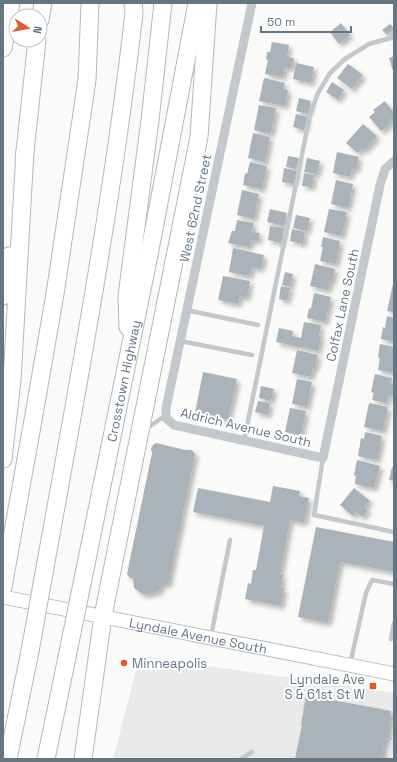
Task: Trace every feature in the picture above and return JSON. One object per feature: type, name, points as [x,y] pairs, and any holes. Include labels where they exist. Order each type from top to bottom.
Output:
[{"type":"highway","points":[[3,48],[11,3]]},
{"type":"highway","points":[[3,587],[55,294],[86,88],[90,3]]},
{"type":"highway","points":[[8,759],[30,650],[93,297],[124,95],[134,13],[133,3]]},
{"type":"highway","points":[[130,349],[127,296],[150,120],[163,3]]},
{"type":"highway","name":"Crosstown Highway","points":[[46,759],[152,240],[198,3]]},
{"type":"highway","points":[[83,759],[103,616],[199,137],[208,3]]},
{"type":"highway","points":[[3,296],[25,151],[37,48]]},
{"type":"highway","points":[[3,460],[12,380],[25,151]]},
{"type":"main road","name":"Lyndale Avenue South","points":[[3,597],[394,674]]},
{"type":"street","name":"West 62nd Street","points":[[166,416],[166,408],[186,310],[252,3]]},
{"type":"street","name":"Colfax Lane South","points":[[323,458],[380,185],[385,169],[394,161]]},
{"type":"street","name":"Aldrich Avenue South","points":[[166,416],[174,425],[323,458]]},
{"type":"lane","points":[[244,441],[310,115],[318,93],[330,73],[345,59],[369,44],[394,37]]},
{"type":"lane","points":[[186,310],[258,325]]},
{"type":"lane","points":[[180,341],[252,355]]},
{"type":"lane","points":[[140,434],[166,416]]},
{"type":"lane","points":[[323,458],[314,515],[394,532]]},
{"type":"lane","points":[[211,638],[230,540]]},
{"type":"lane","points":[[349,665],[366,593],[372,580],[394,584]]},
{"type":"lane","points":[[390,639],[394,623]]},
{"type":"lane","points":[[241,759],[252,752]]},
{"type":"path","points":[[386,738],[394,739]]},
{"type":"shaded area","points":[[140,656],[394,693],[394,759],[113,759]]},
{"type":"building","points":[[341,23],[350,35],[339,44],[330,32]]},
{"type":"building","points":[[390,24],[394,28],[387,35],[382,30]]},
{"type":"building","points":[[272,42],[289,45],[287,57],[294,58],[292,68],[285,67],[283,77],[265,74],[268,60],[266,59],[267,52],[270,52]]},
{"type":"building","points":[[394,56],[394,74],[389,58]]},
{"type":"building","points":[[296,63],[314,67],[311,83],[293,79]]},
{"type":"building","points":[[348,64],[363,75],[352,89],[337,78]]},
{"type":"building","points":[[264,78],[285,83],[283,89],[288,90],[285,106],[259,101]]},
{"type":"building","points":[[332,82],[344,90],[338,100],[326,92]]},
{"type":"building","points":[[299,98],[311,101],[308,114],[296,111]]},
{"type":"building","points":[[385,101],[394,113],[394,117],[389,121],[391,123],[381,131],[369,117],[375,112],[373,110]]},
{"type":"building","points":[[259,105],[276,108],[271,134],[254,130]]},
{"type":"building","points":[[296,114],[307,117],[304,130],[293,127]]},
{"type":"building","points":[[363,124],[377,136],[365,150],[362,148],[358,153],[346,143]]},
{"type":"building","points":[[253,133],[270,137],[265,162],[248,158]]},
{"type":"building","points":[[337,152],[359,157],[356,170],[352,169],[350,177],[333,173]]},
{"type":"building","points":[[288,156],[299,158],[296,169],[286,167]]},
{"type":"building","points":[[307,158],[320,161],[317,174],[304,172]]},
{"type":"building","points":[[250,162],[267,166],[262,189],[243,185],[245,173],[247,174]]},
{"type":"building","points":[[284,168],[297,171],[294,184],[282,182]]},
{"type":"building","points":[[304,173],[314,175],[312,187],[302,186]]},
{"type":"building","points":[[336,180],[353,184],[348,208],[331,204]]},
{"type":"building","points":[[242,190],[259,194],[254,219],[237,215]]},
{"type":"building","points":[[270,209],[287,213],[284,226],[267,222]]},
{"type":"building","points":[[329,209],[347,212],[342,236],[324,232]]},
{"type":"building","points":[[296,215],[310,218],[307,231],[293,228]]},
{"type":"building","points":[[237,220],[254,223],[252,232],[260,233],[258,241],[251,240],[250,247],[228,243],[232,231],[235,231]]},
{"type":"building","points":[[270,226],[284,228],[281,243],[268,240]]},
{"type":"building","points":[[292,229],[305,232],[303,244],[290,241]]},
{"type":"building","points":[[323,237],[340,241],[336,264],[320,261],[323,247],[321,247]]},
{"type":"building","points":[[233,248],[264,255],[261,269],[252,267],[250,276],[229,272]]},
{"type":"building","points":[[315,264],[335,269],[332,282],[330,281],[328,290],[310,286]]},
{"type":"building","points":[[285,272],[293,274],[290,287],[282,285]]},
{"type":"building","points":[[223,276],[250,281],[247,298],[240,296],[238,304],[218,300]]},
{"type":"building","points":[[394,284],[394,312],[387,311]]},
{"type":"building","points":[[281,286],[290,288],[287,301],[279,299]]},
{"type":"building","points":[[314,293],[331,297],[325,322],[307,318],[309,308],[311,309]]},
{"type":"building","points":[[387,316],[394,318],[394,342],[381,339]]},
{"type":"building","points":[[304,322],[321,325],[319,336],[321,336],[318,351],[276,342],[279,328],[293,331],[292,336],[301,338]]},
{"type":"building","points":[[380,344],[394,347],[394,373],[378,370]]},
{"type":"building","points":[[297,350],[318,355],[311,377],[292,373]]},
{"type":"building","points":[[203,372],[237,379],[228,420],[195,413]]},
{"type":"building","points":[[375,374],[392,378],[391,385],[394,385],[394,395],[389,394],[387,403],[372,400],[374,393],[371,392]]},
{"type":"building","points":[[297,379],[312,382],[307,407],[292,404]]},
{"type":"building","points":[[261,386],[274,389],[271,401],[259,398]]},
{"type":"building","points":[[258,401],[270,403],[268,415],[255,412]]},
{"type":"building","points":[[369,403],[388,407],[383,431],[364,427]]},
{"type":"building","points":[[290,408],[306,411],[301,435],[285,432]]},
{"type":"building","points":[[365,432],[382,436],[377,460],[358,456],[361,438],[364,439]]},
{"type":"building","points":[[156,443],[191,450],[195,455],[170,580],[168,584],[162,584],[160,590],[157,592],[144,595],[134,588],[133,578],[130,578],[127,574],[152,453],[151,449]]},
{"type":"building","points":[[357,460],[380,466],[374,488],[355,484],[356,476],[354,475]]},
{"type":"building","points":[[392,467],[394,468],[394,481],[389,480]]},
{"type":"building","points":[[273,486],[300,491],[299,496],[309,498],[304,523],[290,520],[280,575],[283,575],[281,588],[284,588],[281,606],[245,599],[248,583],[251,584],[253,570],[256,570],[264,526],[193,512],[198,488],[270,502]]},
{"type":"building","points":[[354,488],[370,501],[364,507],[368,510],[362,517],[356,512],[353,516],[340,505]]},
{"type":"building","points":[[316,527],[394,542],[394,572],[340,562],[328,623],[298,617]]},
{"type":"building","points":[[306,695],[391,711],[386,741],[384,740],[382,759],[295,759]]},
{"type":"place","name":"Minneapolis","points":[[124,663]]},
{"type":"place","name":"Lyndale Ave S & 61st St W","points":[[373,686]]}]
